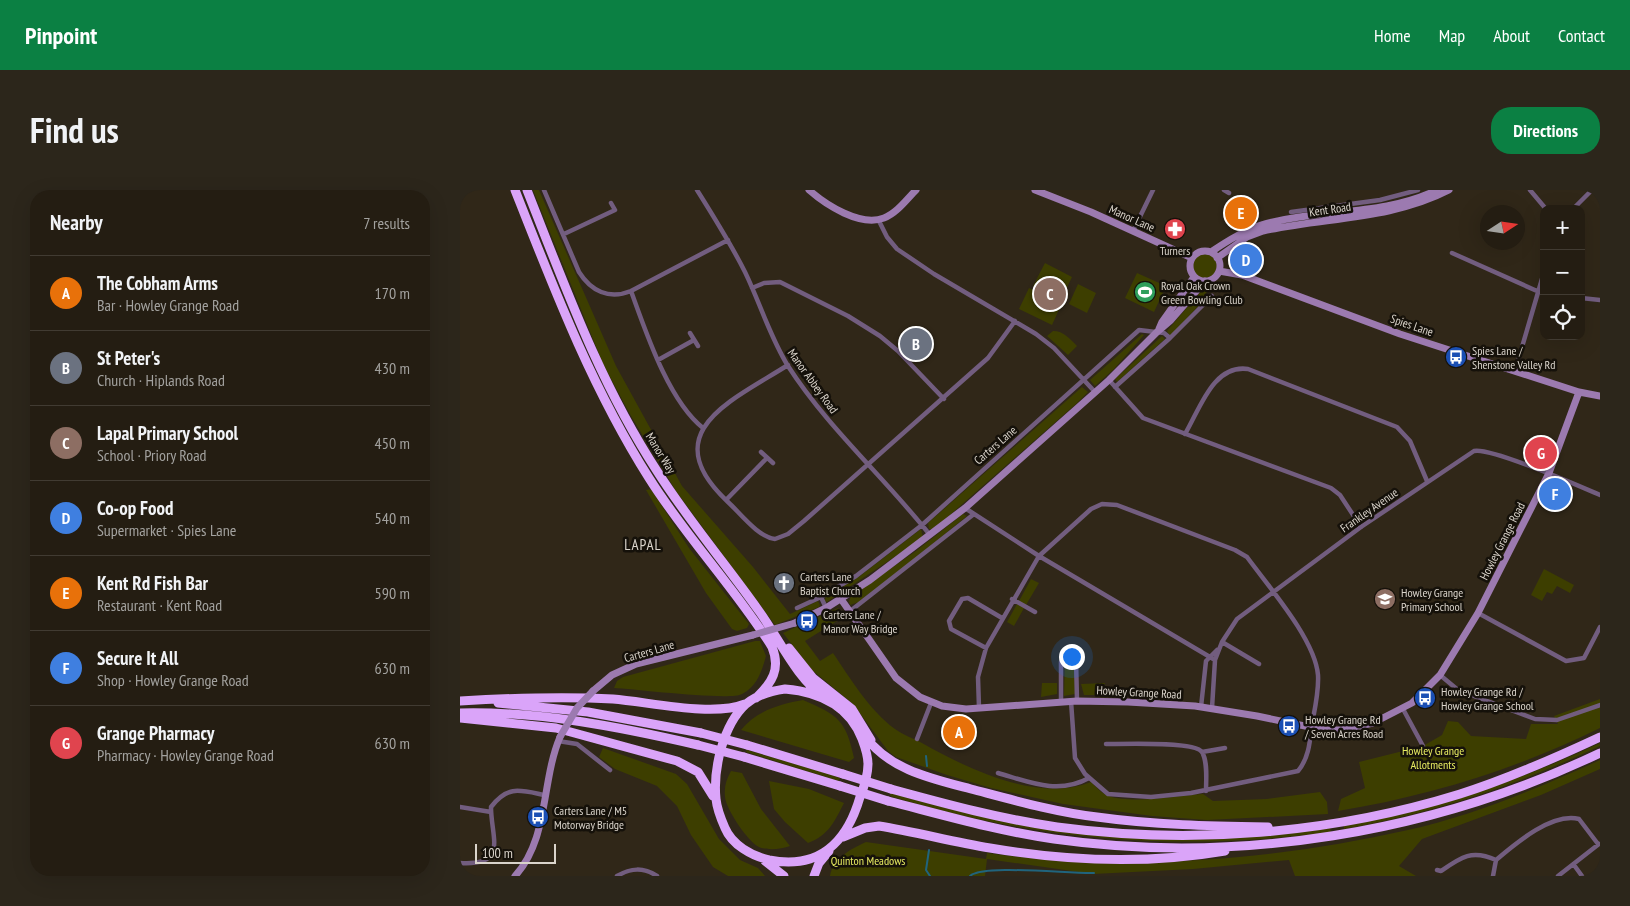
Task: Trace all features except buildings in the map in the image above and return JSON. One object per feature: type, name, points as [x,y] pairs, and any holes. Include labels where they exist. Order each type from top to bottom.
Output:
[{"type":"highway","name":"Manor Way","points":[[515,190],[568,324],[600,394],[649,479],[772,646],[776,659],[773,680],[752,700]]},
{"type":"highway","name":"Manor Way","points":[[527,190],[578,320],[614,398],[656,470],[678,504],[759,611],[808,684],[825,698]]},
{"type":"highway","points":[[759,611],[813,678],[852,708],[881,755]]},
{"type":"highway","points":[[460,701],[536,697],[612,699],[719,710],[785,689],[799,690],[825,698],[844,710],[881,755],[901,766],[962,786],[1024,803],[1095,817],[1177,825],[1297,828]]},
{"type":"highway","points":[[716,800],[716,783],[723,745],[734,720],[752,700]]},
{"type":"highway","points":[[460,701],[588,712],[701,733],[892,789],[1015,820],[1092,831],[1159,836],[1225,835],[1297,828],[1402,809],[1461,794],[1526,769],[1600,737]]},
{"type":"highway","points":[[460,713],[501,713],[578,721],[639,731],[744,757],[888,801],[1014,832],[1063,840],[1156,848],[1257,845]]},
{"type":"highway","points":[[460,718],[556,728],[677,761],[698,772],[709,786],[727,831],[741,847],[760,858],[784,876]]},
{"type":"highway","points":[[814,876],[820,863],[841,839],[854,818],[868,769],[867,756],[857,726]]},
{"type":"highway","points":[[841,839],[858,830],[879,826],[992,849],[1048,855],[1107,859],[1193,855],[1346,834],[1406,821],[1470,804],[1531,782],[1600,752]]},
{"type":"highway","points":[[760,858],[779,862],[794,862],[814,857],[831,849]]},
{"type":"street","points":[[544,190],[579,272],[586,283],[606,294],[619,295],[631,291],[728,240]]},
{"type":"street","name":"Manor Abbey Road","points":[[697,190],[728,240],[752,288],[776,344],[788,365],[813,401],[931,536]]},
{"type":"street","points":[[810,190],[828,204],[853,216],[878,220],[896,211],[916,190]]},
{"type":"street","name":"Manor Lane","points":[[1035,190],[1192,258]]},
{"type":"street","points":[[1133,231],[1153,190]]},
{"type":"street","name":"Kent Road","points":[[1291,212],[1437,190]]},
{"type":"street","name":"Kent Road","points":[[1218,258],[1248,237],[1263,231],[1395,210],[1418,204],[1449,190]]},
{"type":"street","points":[[1530,190],[1543,205]]},
{"type":"street","points":[[1577,205],[1592,190]]},
{"type":"street","name":"Kent Road","points":[[1211,252],[1231,239],[1261,226],[1385,208],[1420,192]]},
{"type":"street","points":[[611,204],[617,215]]},
{"type":"street","points":[[564,234],[615,210]]},
{"type":"street","points":[[878,220],[887,237],[909,259],[1015,321],[1054,348],[1096,392]]},
{"type":"street","points":[[1200,252],[1211,252],[1218,258],[1219,271],[1213,278],[1205,281],[1194,277],[1190,268],[1192,258],[1200,252]]},
{"type":"street","points":[[1452,253],[1538,292]]},
{"type":"street","name":"Spies Lane","points":[[1219,271],[1242,275],[1400,334],[1579,392],[1600,396]]},
{"type":"street","name":"Carters Lane","points":[[1158,331],[1162,322],[1194,277]]},
{"type":"street","name":"Carters Lane","points":[[515,876],[527,863],[534,849],[551,760],[559,739],[578,708],[593,691],[612,675],[636,664],[795,623],[841,599],[931,536],[965,508],[1109,380],[1171,320],[1205,281]]},
{"type":"street","points":[[752,288],[764,283],[780,282],[848,316],[880,336],[898,351],[944,399]]},
{"type":"street","points":[[1515,371],[1540,285]]},
{"type":"street","points":[[631,291],[658,360],[688,414],[703,428]]},
{"type":"street","points":[[1114,387],[1170,338],[1209,297]]},
{"type":"street","points":[[1585,298],[1600,300]]},
{"type":"street","points":[[788,365],[715,412],[703,428],[699,438],[702,466],[709,484],[762,534],[776,539],[788,534],[944,399],[988,358],[1015,321]]},
{"type":"street","name":"Carters Lane","points":[[797,608],[856,576],[922,525],[1139,330],[1158,331]]},
{"type":"street","points":[[1158,331],[1170,338]]},
{"type":"street","points":[[690,333],[698,346]]},
{"type":"street","points":[[658,360],[694,340]]},
{"type":"street","points":[[1186,434],[1218,378],[1232,369],[1248,369],[1397,427],[1410,441],[1428,481]]},
{"type":"street","points":[[1109,380],[1143,418],[1331,488],[1340,495],[1362,527]]},
{"type":"street","name":"Howley Grange Road","points":[[841,599],[896,678],[912,693],[930,703],[955,708],[979,708],[1074,701],[1212,708],[1312,728],[1352,728],[1373,723],[1403,710],[1419,698],[1440,675],[1478,613],[1549,473],[1579,392]]},
{"type":"street","name":"Frankley Avenue","points":[[1212,708],[1215,660],[1218,649],[1237,619],[1362,527],[1428,481],[1478,450],[1549,473],[1600,495]]},
{"type":"street","points":[[761,452],[773,463]]},
{"type":"street","points":[[726,500],[767,458]]},
{"type":"street","points":[[979,708],[978,677],[986,648],[1012,599],[1039,556],[1091,509],[1111,504],[1242,553],[1273,593],[1310,647],[1318,684],[1305,762],[1298,771],[1206,791],[1167,796],[1120,796],[1104,792],[1089,778],[1080,768],[1075,758],[1074,701]]},
{"type":"street","points":[[965,508],[1039,556],[1215,660]]},
{"type":"street","points":[[849,612],[974,514]]},
{"type":"street","points":[[820,597],[826,608]]},
{"type":"street","points":[[986,648],[951,629],[949,621],[962,600],[968,598],[1002,618]]},
{"type":"street","points":[[1012,599],[1035,612]]},
{"type":"street","points":[[1478,613],[1544,651],[1571,662],[1584,658],[1600,627]]},
{"type":"street","points":[[1222,642],[1259,664]]},
{"type":"street","name":"Frankley Avenue","points":[[1209,657],[1218,649]]},
{"type":"street","points":[[1201,707],[1206,661],[1209,657]]},
{"type":"street","name":"Howley Grange Road","points":[[1061,702],[1061,662],[1063,659],[1076,659],[1074,701]]},
{"type":"street","points":[[1440,675],[1458,690],[1535,719],[1557,720],[1600,705]]},
{"type":"street","points":[[917,739],[930,703]]},
{"type":"street","points":[[1403,710],[1423,746]]},
{"type":"street","points":[[559,739],[577,744],[610,770]]},
{"type":"street","points":[[1106,744],[1188,746],[1202,752],[1225,748]]},
{"type":"street","points":[[1202,752],[1206,770],[1206,791]]},
{"type":"street","points":[[998,773],[1036,784],[1067,787],[1089,778]]},
{"type":"street","points":[[460,863],[484,861],[492,854],[496,836],[491,812],[492,807],[500,796],[512,790],[544,795]]},
{"type":"street","points":[[460,807],[491,812]]},
{"type":"street","points":[[1493,876],[1496,860],[1536,830],[1573,818],[1583,823],[1599,843],[1558,876]]},
{"type":"street","points":[[1437,870],[1441,871],[1455,861],[1474,855],[1482,854],[1496,860]]},
{"type":"street","points":[[1574,864],[1582,876]]},
{"type":"street","points":[[617,876],[629,869],[640,869],[657,876]]},
{"type":"green space","points":[[533,190],[539,190],[616,366],[682,486],[753,567],[790,614],[818,601],[819,607],[775,625],[676,491],[631,416],[603,364]]},
{"type":"green space","points":[[1205,254],[1213,258],[1217,266],[1213,274],[1205,278],[1197,274],[1193,266],[1197,258]]},
{"type":"green space","points":[[1045,263],[1072,277],[1061,300],[1033,286]]},
{"type":"green space","name":"Royal Oak Crown Green Bowling Club","points":[[1137,273],[1166,286],[1154,312],[1125,298]]},
{"type":"green space","points":[[1216,283],[1204,295],[1204,300],[1170,336],[1167,331],[1203,289]]},
{"type":"green space","points":[[1078,284],[1096,293],[1087,313],[1069,304]]},
{"type":"green space","points":[[1029,288],[1062,303],[1052,325],[1019,309]]},
{"type":"green space","points":[[1053,331],[1064,334],[1077,346],[1068,355],[1047,336]]},
{"type":"green space","points":[[1142,334],[1144,335],[1114,369],[1095,386],[1090,380]]},
{"type":"green space","points":[[1162,336],[1165,339],[1117,382],[1115,379]]},
{"type":"green space","points":[[1082,387],[1088,392],[1076,404],[934,529],[929,529],[928,523]]},
{"type":"green space","points":[[651,489],[689,548],[749,624],[747,628],[737,631],[732,629],[706,593],[646,490]]},
{"type":"green space","points":[[963,514],[967,516],[862,601],[850,605],[851,596],[916,551]]},
{"type":"green space","points":[[921,529],[923,538],[827,602],[825,601],[826,596],[860,576]]},
{"type":"green space","points":[[1544,569],[1574,585],[1570,593],[1557,586],[1552,594],[1547,592],[1542,601],[1531,595]]},
{"type":"green space","points":[[1031,579],[1039,583],[1026,605],[1019,601]]},
{"type":"green space","points":[[1017,604],[1024,608],[1014,626],[1007,622]]},
{"type":"green space","points":[[838,608],[845,616],[805,641],[820,661],[833,653],[869,704],[886,722],[901,733],[960,763],[1004,780],[1026,786],[1070,787],[1091,782],[1106,795],[1130,799],[1155,799],[1203,794],[1213,801],[1267,799],[1320,792],[1327,802],[1328,814],[1207,820],[1152,816],[1063,804],[991,788],[896,757],[888,751],[853,704],[812,670],[783,633]]},
{"type":"green space","points":[[760,641],[766,656],[761,673],[755,683],[742,694],[720,696],[614,688],[617,681],[623,677]]},
{"type":"green space","points":[[1065,660],[1074,662],[1075,694],[1064,696],[1064,694]]},
{"type":"green space","points":[[1042,683],[1057,683],[1057,694],[1041,697]]},
{"type":"green space","points":[[1105,683],[1099,695],[1084,695],[1081,684]]},
{"type":"green space","name":"Howley Grange Allotments","points":[[1600,699],[1600,728],[1569,743],[1505,768],[1439,789],[1338,811],[1341,799],[1365,788],[1359,762],[1423,746],[1442,735],[1448,721],[1458,722],[1471,736],[1526,739],[1531,724],[1558,724],[1554,716]]},
{"type":"green space","points":[[803,700],[825,710],[839,720],[848,735],[854,758],[849,762],[741,730],[747,723],[769,709]]},
{"type":"green space","points":[[1600,743],[1600,746],[1569,760],[1475,796],[1410,815],[1344,829],[1344,826],[1442,803],[1475,793],[1538,770]]},
{"type":"green space","points":[[603,748],[676,774],[687,784],[719,839],[740,860],[758,868],[765,876],[728,876],[713,867],[691,835],[677,806],[657,786],[615,769],[599,757]]},
{"type":"green space","points":[[747,750],[840,778],[839,781],[746,752]]},
{"type":"green space","name":"Quinton Meadows","points":[[1600,760],[1600,769],[1541,795],[1422,839],[1399,866],[1416,876],[1295,876],[1289,860],[1193,869],[1093,874],[987,859],[985,876],[830,876],[839,859],[866,842],[986,859],[987,853],[1093,862],[1198,860],[1251,856],[1303,849],[1356,841],[1458,817],[1530,790]]},
{"type":"green space","points":[[731,771],[742,773],[761,809],[790,846],[767,849],[759,847],[749,839],[733,817],[726,802],[725,790]]},
{"type":"green space","points":[[769,781],[809,789],[844,803],[834,822],[826,832],[808,843],[774,809]]},
{"type":"green space","points":[[891,793],[1001,820],[1109,835],[1217,838],[1273,835],[1330,828],[1331,832],[1219,841],[1163,841],[1109,838],[1054,832],[1000,823],[890,796]]},
{"type":"waterway","points":[[926,756],[927,766]]},
{"type":"waterway","points":[[929,850],[926,870],[930,876]]},
{"type":"waterway","points":[[970,876],[978,872],[1009,870],[1094,873]]},
{"type":"place","name":"Kent Rd Fish Bar","points":[[1241,213]]},
{"type":"place","name":"Turners","points":[[1175,229]]},
{"type":"place","name":"Co-op Food","points":[[1246,260]]},
{"type":"place","name":"Royal Oak Crown Green Bowling Club","points":[[1145,292]]},
{"type":"place","name":"Lapal Primary School","points":[[1050,294]]},
{"type":"place","name":"St Peter's","points":[[916,344]]},
{"type":"place","name":"Spies Lane / Shenstone Valley Rd","points":[[1456,357]]},
{"type":"place","name":"Grange Pharmacy","points":[[1541,453]]},
{"type":"place","name":"Secure It All","points":[[1555,494]]},
{"type":"place","name":"Carters Lane Baptist Church","points":[[784,583]]},
{"type":"place","name":"Howley Grange Primary School","points":[[1385,599]]},
{"type":"place","name":"Carters Lane / Manor Way Bridge","points":[[807,621]]},
{"type":"place","name":"Howley Grange Rd / Howley Grange School","points":[[1425,698]]},
{"type":"place","name":"Howley Grange Rd / Seven Acres Road","points":[[1289,726]]},
{"type":"place","name":"The Cobham Arms","points":[[959,732]]},
{"type":"place","name":"Carters Lane / M5 Motorway Bridge","points":[[538,817]]},
{"type":"district","name":"LAPAL","points":[[643,544]]}]
